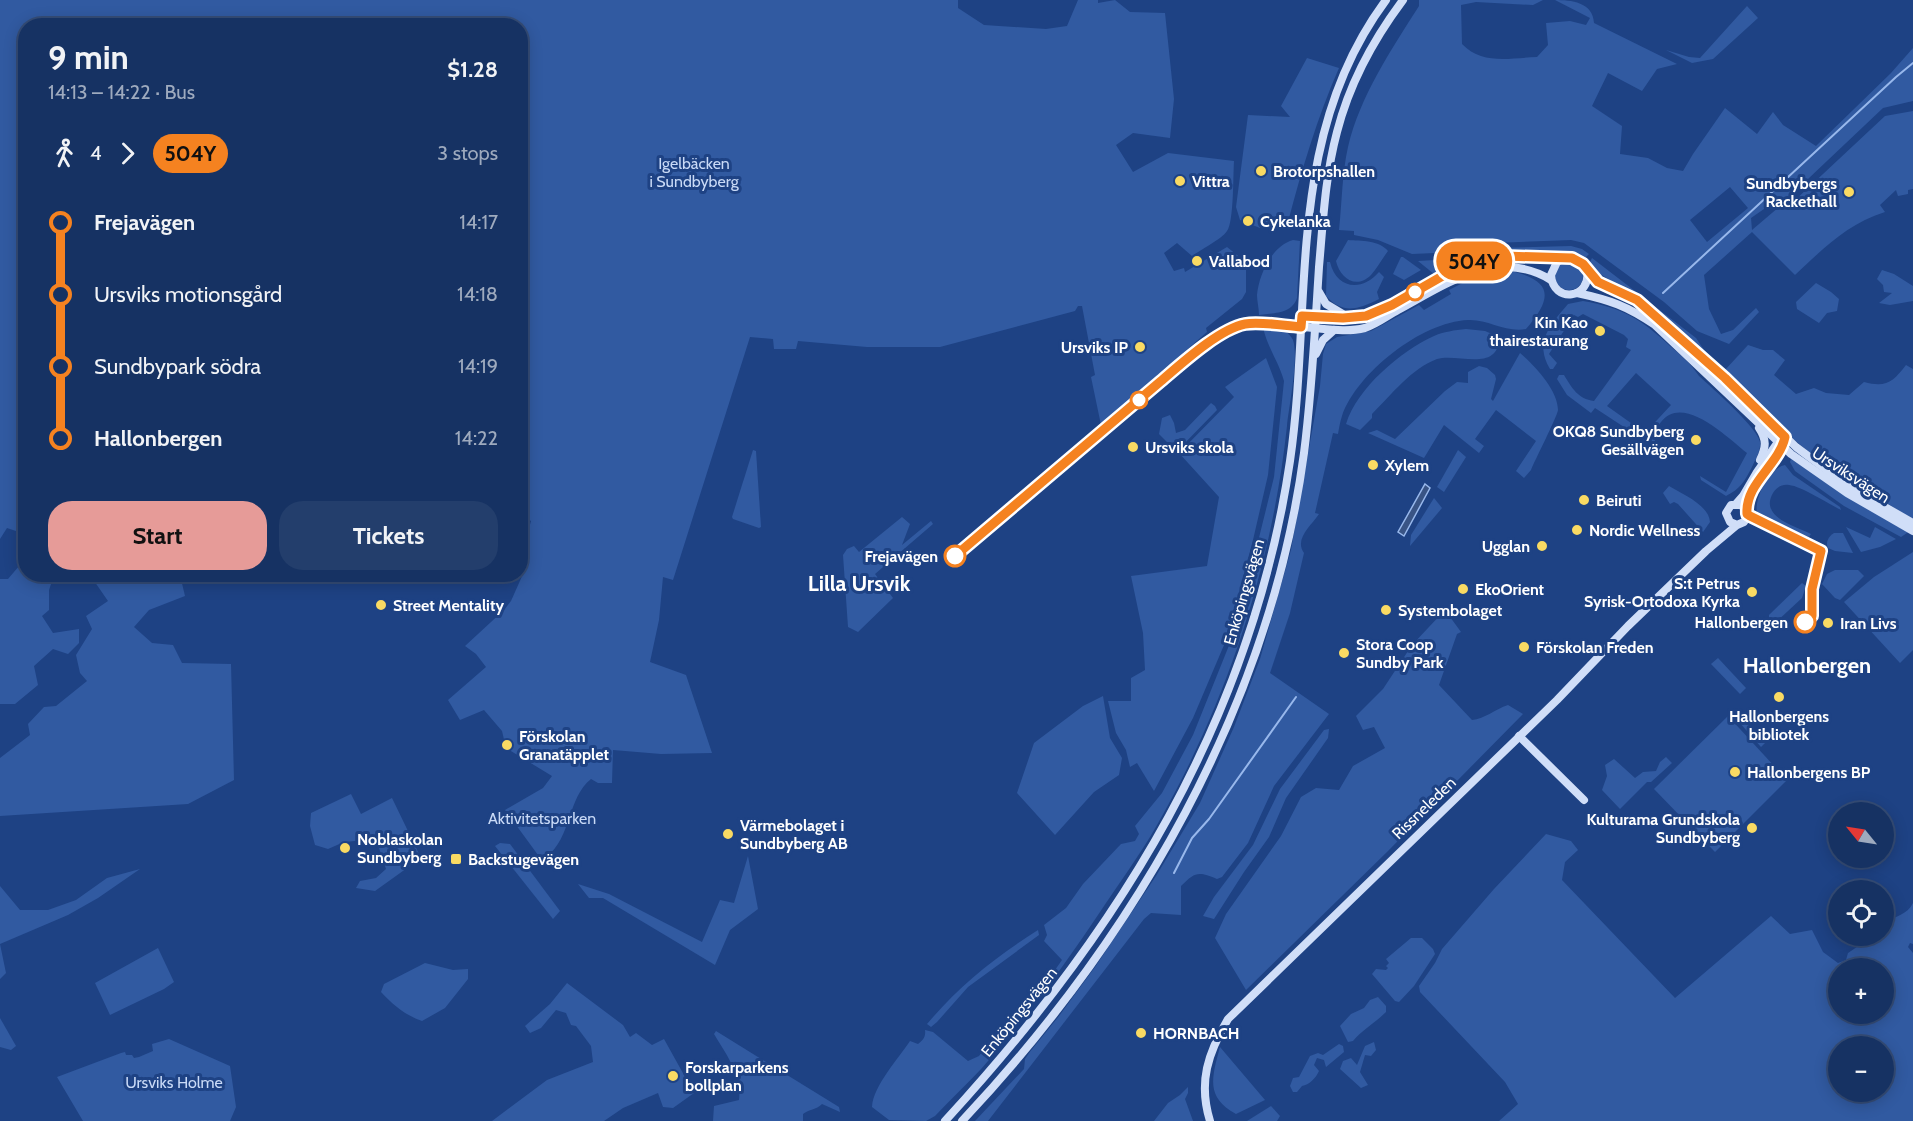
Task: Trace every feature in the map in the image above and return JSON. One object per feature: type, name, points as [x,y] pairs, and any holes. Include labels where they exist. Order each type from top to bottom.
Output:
[{"type":"street","name":"Enköpingsvägen","points":[[945,1121],[1014,1043],[1068,974],[1117,905],[1167,822],[1205,747],[1233,681],[1268,570],[1290,460],[1309,209],[1323,130],[1354,52],[1386,0]]},
{"type":"street","name":"Enköpingsvägen","points":[[963,1121],[1022,1054],[1101,949],[1165,848],[1214,757],[1253,661],[1282,566],[1304,454],[1327,181],[1337,130],[1366,57],[1403,0]]},
{"type":"street","points":[[1302,316],[1352,318],[1376,313],[1453,270],[1478,260],[1504,256],[1572,258],[1578,260],[1587,270],[1587,283],[1577,293],[1562,293],[1551,280],[1552,269],[1557,262],[1563,259]]},
{"type":"street","points":[[1301,327],[1334,330],[1356,329],[1372,325],[1465,274],[1486,268],[1514,266],[1534,270],[1551,280]]},
{"type":"street","name":"Ursviksvägen","points":[[1587,270],[1598,282],[1637,300],[1653,314],[1725,378],[1782,442],[1848,486],[1913,523]]},
{"type":"street","points":[[1318,288],[1326,304],[1340,314],[1352,318]]},
{"type":"street","name":"Ursviksvägen","points":[[1577,293],[1616,302],[1655,325],[1737,403],[1782,442],[1847,493],[1913,531]]},
{"type":"street","points":[[1313,363],[1323,340],[1334,330]]},
{"type":"street","points":[[1737,403],[1742,412],[1765,437],[1766,445],[1757,472]]},
{"type":"street","points":[[1782,442],[1748,500],[1745,521],[1737,525],[1730,522],[1727,518],[1728,508],[1736,504],[1743,496],[1757,472],[1782,442]]},
{"type":"street","points":[[1736,504],[1743,506],[1747,511]]},
{"type":"street","name":"Rissneleden","points":[[1715,542],[1727,518]]},
{"type":"street","name":"Rissneleden","points":[[1210,1121],[1205,1086],[1207,1065],[1214,1043],[1228,1019],[1557,700],[1628,626],[1715,542],[1737,525]]},
{"type":"street","points":[[1520,736],[1584,800]]},
{"type":"green space","name":"Igelbäcken i Sundbyberg","points":[[0,0],[958,0],[958,8],[984,25],[1046,29],[1067,26],[1078,0],[1098,0],[1098,3],[1115,0],[1130,12],[1165,13],[1174,99],[1170,138],[1133,133],[1116,145],[1133,172],[1168,153],[1234,161],[1232,209],[1227,231],[1192,256],[1177,243],[1164,253],[1174,271],[1184,268],[1185,272],[1227,247],[1242,259],[1246,268],[1246,292],[1242,299],[1206,328],[1207,332],[1101,425],[1091,377],[1095,375],[1082,306],[1078,306],[1075,311],[940,347],[867,347],[798,341],[796,349],[774,349],[773,339],[750,337],[673,580],[663,577],[659,620],[650,662],[686,675],[712,753],[661,754],[613,750],[612,783],[598,783],[591,779],[583,787],[561,839],[546,857],[538,855],[505,810],[543,788],[552,776],[506,748],[502,731],[484,710],[460,720],[448,700],[486,667],[476,654],[465,646],[504,610],[519,582],[528,582],[528,532],[531,521],[528,519],[528,18],[18,18],[18,532],[7,528],[0,539]]},
{"type":"green space","points":[[1419,0],[1543,0],[1533,5],[1476,2],[1461,5],[1462,44],[1478,55],[1506,59],[1537,57],[1548,45],[1546,23],[1570,21],[1586,25],[1590,18],[1555,0],[1585,6],[1593,16],[1594,23],[1677,64],[1657,69],[1642,91],[1608,73],[1592,106],[1622,126],[1620,154],[1648,158],[1667,168],[1683,171],[1725,108],[1757,134],[1773,112],[1783,125],[1816,146],[1891,73],[1913,48],[1913,101],[1883,108],[1790,196],[1777,200],[1751,218],[1752,230],[1779,207],[1792,203],[1885,116],[1913,111],[1913,189],[1908,190],[1908,194],[1898,196],[1896,190],[1880,205],[1885,212],[1847,230],[1795,275],[1752,232],[1704,275],[1709,309],[1721,334],[1733,330],[1756,308],[1759,312],[1729,344],[1697,331],[1664,302],[1584,243],[1571,240],[1493,243],[1435,253],[1412,254],[1378,240],[1354,235],[1354,231],[1339,230],[1344,167],[1353,128],[1368,92],[1419,6]],"holes":[[[1730,187],[1748,208],[1707,242],[1690,220]]]},
{"type":"green space","points":[[1747,6],[1758,18],[1713,59],[1692,63],[1666,50],[1700,58]]},
{"type":"green space","points":[[1307,58],[1339,68],[1310,144],[1288,222],[1260,228],[1240,220],[1236,207],[1248,115],[1290,117],[1281,106]]},
{"type":"green space","points":[[1293,240],[1300,241],[1295,303],[1286,310],[1259,315],[1257,295],[1264,270],[1279,248]]},
{"type":"green space","points":[[1348,240],[1375,243],[1388,251],[1371,275],[1360,282],[1354,282],[1345,277],[1336,261]]},
{"type":"green space","points":[[1571,246],[1589,254],[1585,258],[1573,252],[1477,256],[1460,261],[1434,274],[1418,261],[1500,248]]},
{"type":"green space","points":[[1401,257],[1421,270],[1404,280],[1393,274]]},
{"type":"green space","points":[[1592,258],[1696,338],[1706,353],[1702,353],[1629,291],[1593,270],[1590,262]]},
{"type":"green space","points":[[1327,262],[1330,262],[1333,271],[1343,282],[1350,285],[1365,283],[1379,272],[1384,277],[1377,292],[1379,299],[1351,308],[1345,308],[1332,302],[1326,296]]},
{"type":"green space","points":[[1569,262],[1579,266],[1583,276],[1579,286],[1569,290],[1559,286],[1555,276],[1559,266]]},
{"type":"green space","points":[[1882,270],[1894,274],[1913,286],[1913,301],[1890,305],[1879,303],[1892,293],[1884,292],[1883,285],[1877,279]]},
{"type":"green space","points":[[1511,271],[1535,280],[1544,292],[1541,308],[1526,329],[1511,329],[1468,320],[1450,323],[1411,340],[1376,367],[1361,383],[1342,416],[1338,434],[1333,433],[1315,513],[1319,514],[1302,538],[1301,548],[1304,553],[1290,613],[1270,673],[1329,714],[1274,786],[1248,843],[1222,877],[1217,879],[1197,874],[1181,886],[1181,915],[1151,913],[1144,919],[988,1121],[975,1121],[1024,1069],[1025,1059],[1095,967],[1156,876],[1200,803],[1234,727],[1260,659],[1291,550],[1326,344],[1337,337],[1371,331],[1419,305],[1424,310],[1451,294],[1449,290],[1476,276]]},
{"type":"green space","points":[[1816,283],[1839,299],[1837,311],[1827,313],[1819,323],[1797,309],[1796,302]]},
{"type":"green space","points":[[1583,301],[1609,307],[1631,316],[1682,356],[1699,376],[1743,418],[1757,436],[1760,445],[1751,469],[1738,488],[1726,496],[1701,480],[1700,476],[1726,492],[1747,453],[1705,421],[1681,412],[1670,414],[1657,428],[1656,448],[1595,408],[1591,413],[1567,395],[1557,379],[1559,375],[1564,375],[1584,398],[1594,401],[1631,350],[1626,347],[1628,339],[1624,335],[1583,314],[1578,317],[1574,315],[1549,354],[1557,363],[1553,369],[1550,369],[1545,359],[1546,334],[1568,304]],"holes":[[[1636,373],[1671,405],[1645,433],[1607,406]]]},
{"type":"green space","points":[[1263,327],[1284,330],[1292,339],[1295,348],[1293,382],[1280,478],[1258,581],[1243,632],[1205,730],[1144,847],[1044,992],[1014,1031],[935,1116],[926,1121],[889,1120],[872,1107],[873,1099],[887,1072],[910,1041],[918,1044],[924,1038],[925,1030],[933,1032],[968,1061],[979,1056],[1033,989],[1043,987],[1062,960],[1044,941],[1047,935],[1044,925],[1066,908],[1083,884],[1121,844],[1135,841],[1139,834],[1135,826],[1162,793],[1193,735],[1232,638],[1274,477],[1284,381]]},
{"type":"green space","points":[[1466,329],[1485,331],[1499,337],[1497,348],[1492,355],[1476,359],[1437,359],[1428,363],[1402,383],[1360,430],[1346,424],[1352,410],[1370,384],[1395,361],[1434,336]]},
{"type":"green space","points":[[1748,345],[1763,350],[1773,350],[1785,360],[1774,375],[1796,394],[1814,388],[1826,393],[1849,395],[1864,382],[1884,384],[1897,376],[1906,365],[1913,369],[1913,520],[1852,484],[1810,453],[1765,415],[1729,379],[1725,370]]},
{"type":"green space","points":[[1520,353],[1550,386],[1558,410],[1531,470],[1524,478],[1516,471],[1536,441],[1496,410],[1475,439],[1484,446],[1479,453],[1444,425],[1424,458],[1368,433],[1377,430],[1395,439],[1445,391],[1457,382],[1468,383],[1468,372],[1479,366],[1487,368],[1495,375],[1491,399],[1493,401]]},
{"type":"green space","points":[[1266,358],[1277,387],[1268,475],[1253,540],[1227,638],[1193,718],[1154,791],[1137,763],[1130,767],[1126,750],[1116,733],[1108,701],[1131,701],[1131,678],[1145,670],[1143,633],[1131,576],[1207,566],[1219,497],[1179,453],[1234,397],[1225,387]]},
{"type":"green space","points":[[1211,403],[1217,410],[1179,449],[1169,444],[1159,434],[1162,418],[1170,415],[1176,433],[1185,430]]},
{"type":"green space","points":[[753,450],[756,451],[761,527],[759,528],[732,517]]},
{"type":"green space","points":[[1458,450],[1466,457],[1444,492],[1437,487]]},
{"type":"green space","points":[[1791,459],[1910,531],[1901,537],[1844,506],[1795,471],[1790,462]]},
{"type":"green space","points":[[1785,465],[1793,475],[1840,507],[1841,510],[1794,486],[1784,485],[1776,489],[1770,501],[1775,514],[1788,524],[1811,534],[1809,537],[1769,522],[1757,514],[1760,492],[1768,478],[1779,467]]},
{"type":"green space","points":[[1669,486],[1705,510],[1710,522],[1703,532],[1678,504],[1674,502],[1670,504],[1663,493]]},
{"type":"green space","points":[[1434,498],[1442,508],[1410,546],[1411,535]]},
{"type":"green space","points":[[902,517],[910,524],[902,545],[931,521],[933,524],[875,574],[893,598],[858,632],[848,627],[843,555],[847,549],[854,546],[859,552]]},
{"type":"green space","points":[[1846,527],[1870,538],[1875,527],[1896,539],[1880,547],[1861,552]]},
{"type":"green space","points":[[1834,533],[1843,533],[1853,553],[1828,548],[1828,539]]},
{"type":"green space","points":[[1913,552],[1913,650],[1900,663],[1844,602],[1874,577]]},
{"type":"green space","points":[[18,567],[18,582],[52,582],[49,590],[49,610],[42,616],[53,633],[79,629],[79,643],[68,654],[53,649],[34,666],[38,685],[15,704],[0,704],[0,579],[8,579]]},
{"type":"green space","points":[[1835,570],[1858,570],[1864,576],[1840,600],[1835,598],[1822,584],[1827,574]]},
{"type":"green space","points":[[95,582],[182,582],[185,596],[149,610],[134,627],[152,643],[173,645],[182,663],[231,664],[234,780],[188,804],[0,816],[0,758],[30,735],[28,724],[44,707],[56,706],[87,681],[80,673],[76,655],[92,629],[86,616],[108,601]]},
{"type":"green space","points":[[1802,583],[1806,586],[1802,598],[1772,624],[1769,615]]},
{"type":"green space","points":[[1445,610],[1461,632],[1457,634],[1439,685],[1472,720],[1508,705],[1523,714],[1246,990],[1215,938],[1226,914],[1281,836],[1301,797],[1316,788],[1339,790],[1353,766],[1385,748],[1374,727],[1363,730],[1356,716],[1383,689],[1412,645]]},
{"type":"green space","points":[[1718,658],[1746,688],[1740,694],[1711,664]]},
{"type":"green space","points":[[1103,696],[1110,738],[1122,758],[1119,775],[1094,792],[1055,835],[1017,793],[1034,743],[1083,706]]},
{"type":"green space","points":[[1735,711],[1766,742],[1761,747],[1732,714]]},
{"type":"green space","points":[[1728,716],[1787,780],[1715,852],[1654,789]]},
{"type":"green space","points":[[1329,729],[1328,738],[1286,798],[1269,837],[1214,919],[1203,916],[1214,897],[1253,845],[1280,789],[1324,730]]},
{"type":"green space","points":[[1666,757],[1672,763],[1651,782],[1647,782],[1620,809],[1602,790],[1607,776],[1605,765],[1614,759],[1635,778],[1643,772],[1656,771],[1660,762]]},
{"type":"green space","points":[[351,794],[361,814],[392,798],[421,858],[375,891],[356,888],[360,881],[376,878],[386,869],[376,839],[344,842],[328,849],[315,845],[310,826],[311,813]]},
{"type":"green space","points":[[1546,834],[1571,841],[1578,850],[1565,862],[1562,880],[1675,998],[1771,916],[1790,934],[1812,930],[1823,952],[1831,958],[1828,958],[1828,1024],[1894,1024],[1894,958],[1847,958],[1848,953],[1858,946],[1894,946],[1894,918],[1905,913],[1913,903],[1913,944],[1910,943],[1908,947],[1913,953],[1913,1121],[1499,1121],[1518,1104],[1505,1082],[1420,992],[1419,986],[1442,949]]},
{"type":"green space","points":[[500,843],[510,844],[560,911],[553,919],[495,846]]},
{"type":"green space","points":[[748,856],[758,909],[730,930],[715,965],[603,898],[589,898],[578,884],[609,894],[702,942],[720,900],[734,903]]},
{"type":"green space","points":[[140,869],[98,898],[68,915],[0,944],[0,886],[20,910],[48,910],[76,900],[107,878]]},
{"type":"green space","points":[[1038,930],[1039,935],[968,987],[937,1022],[931,1027],[927,1024],[952,996],[979,972]]},
{"type":"green space","points":[[1411,938],[1422,938],[1435,954],[1414,986],[1399,1002],[1395,1001],[1372,974],[1376,969],[1386,970],[1389,963],[1386,959]]},
{"type":"green space","points":[[0,944],[6,973],[0,979]]},
{"type":"green space","points":[[158,948],[174,982],[110,1015],[95,983]]},
{"type":"green space","points":[[425,963],[453,970],[468,969],[468,979],[445,1008],[422,1021],[400,1009],[381,992],[384,984]]},
{"type":"green space","points":[[567,983],[623,1025],[630,1037],[636,1033],[652,1045],[664,1039],[694,1093],[673,1108],[663,1107],[658,1093],[623,1108],[604,1121],[492,1121],[547,1080],[593,1062],[591,1046],[576,1026],[571,1025],[566,1013],[556,1010],[541,1028],[530,1033],[525,1026],[550,1004]]},
{"type":"green space","points":[[1378,997],[1386,1006],[1386,1012],[1353,1041],[1348,1042],[1340,1026],[1351,1014],[1364,1008],[1370,1000]]},
{"type":"green space","points":[[0,1018],[16,1046],[11,1050],[0,1047]]},
{"type":"green space","points":[[716,1031],[839,1107],[840,1112],[822,1104],[803,1114],[803,1121],[713,1121],[714,1106],[739,1100],[736,1073],[714,1034]]},
{"type":"green space","name":"Ursviks Holme","points":[[169,1039],[230,1066],[236,1107],[230,1121],[83,1121],[57,1077],[125,1052],[126,1055],[132,1055],[134,1058],[139,1057],[153,1051],[152,1044]]},
{"type":"green space","points":[[1374,1042],[1376,1050],[1371,1056],[1365,1055],[1360,1072],[1368,1085],[1361,1088],[1340,1069],[1343,1061],[1351,1058],[1357,1065],[1365,1046]]},
{"type":"green space","points":[[1339,1044],[1343,1046],[1344,1052],[1326,1067],[1324,1060],[1317,1058],[1314,1065],[1319,1071],[1316,1076],[1310,1083],[1302,1086],[1297,1092],[1293,1092],[1290,1086],[1293,1078],[1299,1077],[1310,1056],[1318,1053],[1323,1055]]},
{"type":"green space","points":[[1220,1047],[1265,1100],[1236,1114],[1219,1101],[1213,1085],[1213,1077]]},
{"type":"green space","points":[[1188,1087],[1185,1099],[1193,1121],[1154,1121],[1168,1103]]},
{"type":"green space","points":[[1271,1106],[1280,1116],[1277,1121],[1247,1121]]},
{"type":"shaded area","points":[[1425,484],[1430,488],[1404,536],[1398,532]]},
{"type":"waterway","points":[[1663,293],[1913,63]]},
{"type":"waterway","points":[[1174,873],[1192,838],[1209,819],[1296,697]]},
{"type":"bus line","name":"504Y","points":[[955,556],[1161,381],[1219,336],[1233,328],[1246,324],[1301,327],[1302,316],[1343,318],[1366,316],[1392,305],[1466,263],[1478,260],[1504,256],[1572,258],[1583,264],[1598,282],[1637,300],[1725,378],[1785,437],[1783,447],[1761,475],[1748,500],[1747,514],[1821,551],[1814,573],[1812,616],[1805,622]]},
{"type":"place","name":"Brotorpshallen","points":[[1261,171]]},
{"type":"place","name":"Vittra","points":[[1180,181]]},
{"type":"place","name":"Sundbybergs Rackethall","points":[[1849,192]]},
{"type":"place","name":"Cykelanka","points":[[1248,221]]},
{"type":"place","name":"Vallabod","points":[[1197,261]]},
{"type":"place","name":"Kin Kao thairestaurang","points":[[1600,331]]},
{"type":"place","name":"Ursviks IP","points":[[1140,347]]},
{"type":"place","name":"OKQ8 Sundbyberg Gesällvägen","points":[[1696,440]]},
{"type":"place","name":"Ursviks skola","points":[[1133,447]]},
{"type":"place","name":"Xylem","points":[[1373,465]]},
{"type":"place","name":"Beiruti","points":[[1584,500]]},
{"type":"place","name":"Nordic Wellness","points":[[1577,530]]},
{"type":"place","name":"Ugglan","points":[[1542,546]]},
{"type":"place","name":"Frejavägen","points":[[955,556]]},
{"type":"place","name":"EkoOrient","points":[[1463,589]]},
{"type":"place","name":"S:t Petrus Syrisk-Ortodoxa Kyrka","points":[[1752,592]]},
{"type":"place","name":"Street Mentality","points":[[381,605]]},
{"type":"place","name":"Systembolaget","points":[[1386,610]]},
{"type":"place","name":"Hallonbergen","points":[[1805,622]]},
{"type":"place","name":"Iran Livs","points":[[1828,623]]},
{"type":"place","name":"Förskolan Freden","points":[[1524,647]]},
{"type":"place","name":"Stora Coop Sundby Park","points":[[1344,653]]},
{"type":"place","name":"Hallonbergens bibliotek","points":[[1779,697]]},
{"type":"place","name":"Förskolan Granatäpplet","points":[[507,745]]},
{"type":"place","name":"Hallonbergens BP","points":[[1735,772]]},
{"type":"place","name":"Kulturama Grundskola Sundbyberg","points":[[1752,828]]},
{"type":"place","name":"Värmebolaget i Sundbyberg AB","points":[[728,834]]},
{"type":"place","name":"Noblaskolan Sundbyberg","points":[[345,848]]},
{"type":"place","name":"Backstugevägen","points":[[456,859]]},
{"type":"place","name":"HORNBACH","points":[[1141,1033]]},
{"type":"place","name":"Forskarparkens bollplan","points":[[673,1076]]},
{"type":"district","name":"Lilla Ursvik","points":[[859,583]]},
{"type":"district","name":"Hallonbergen","points":[[1807,665]]},
{"type":"park label","name":"Aktivitetsparken","points":[[542,818]]}]
